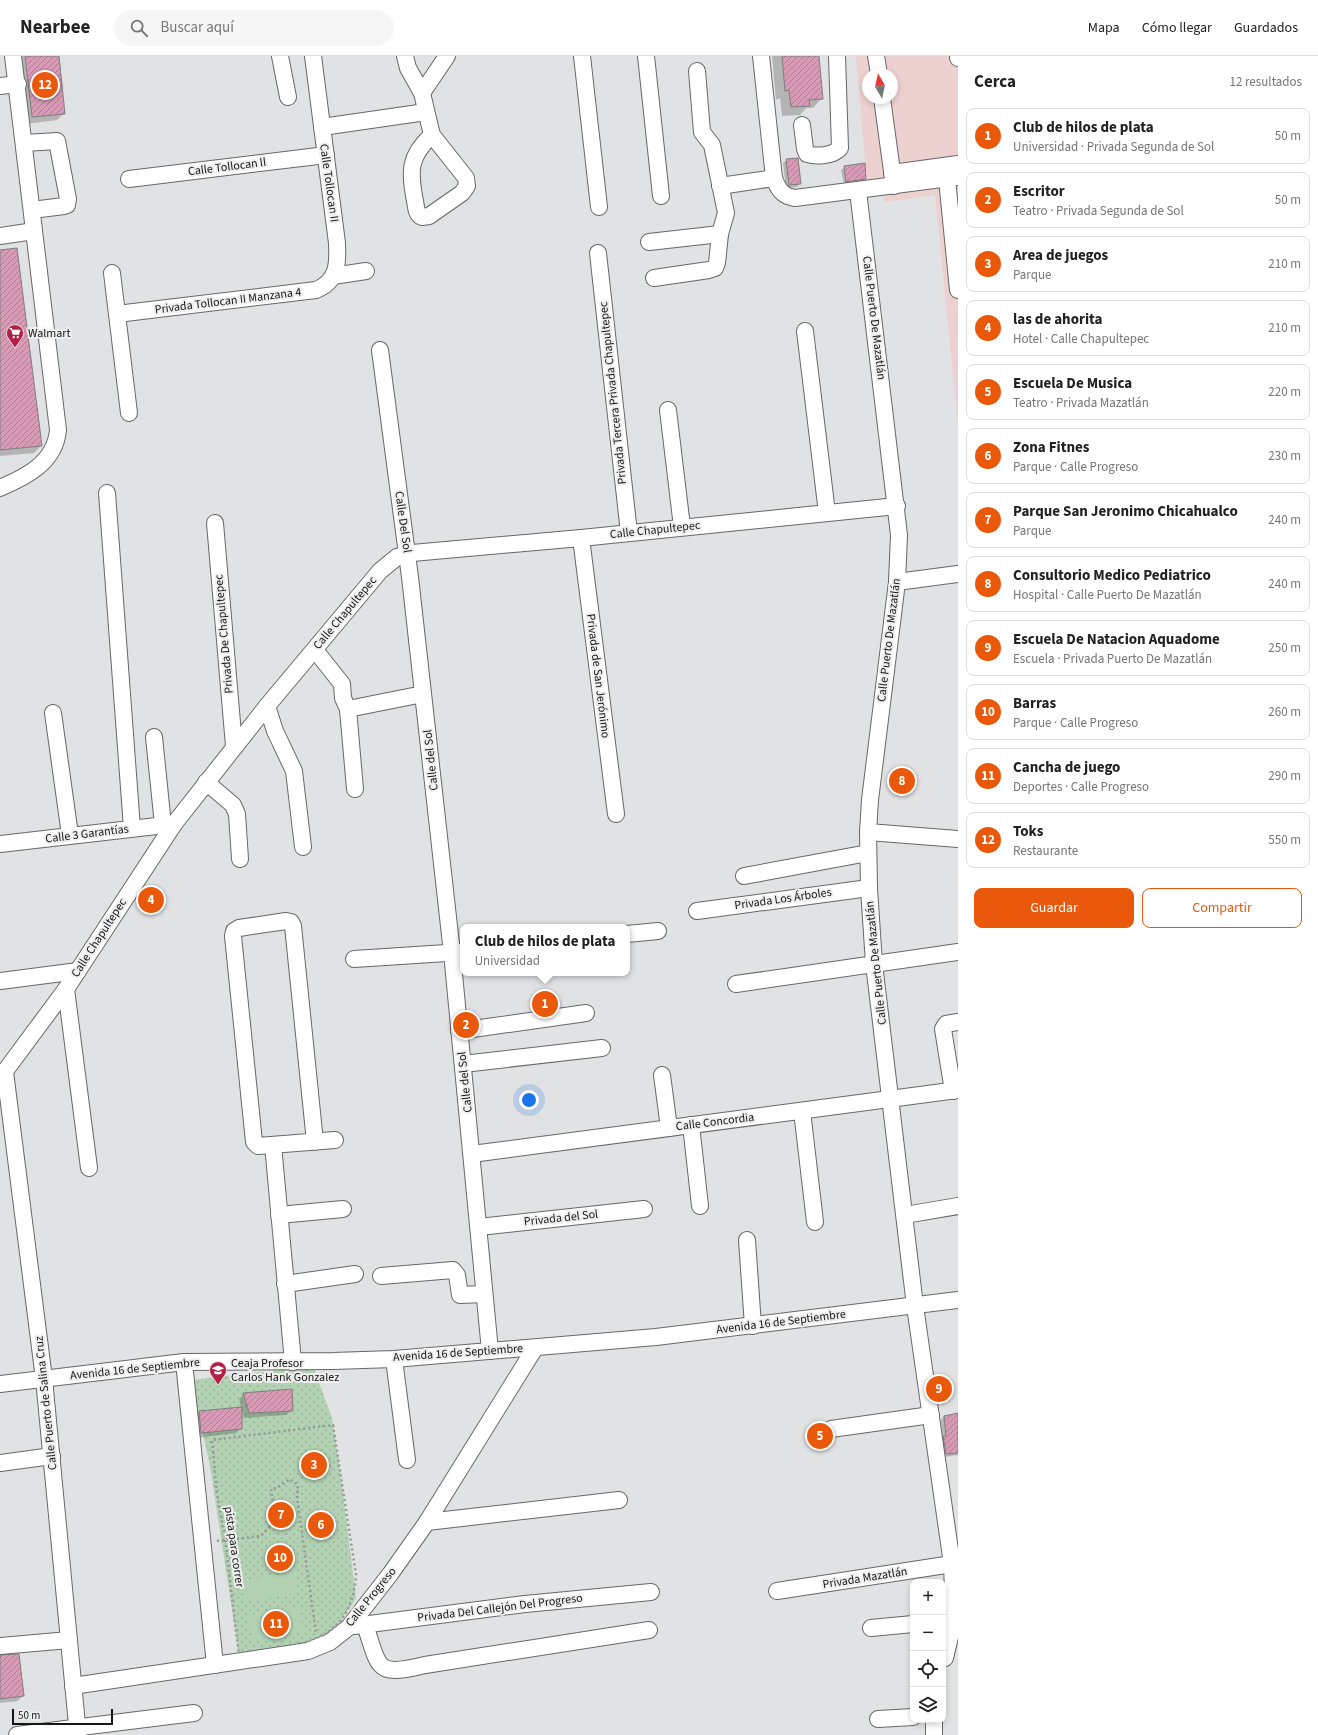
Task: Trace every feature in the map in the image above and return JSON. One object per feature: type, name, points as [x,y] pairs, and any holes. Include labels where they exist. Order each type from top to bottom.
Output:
[{"type":"street","points":[[0,488],[22,479],[38,469],[53,450],[57,441],[57,414],[34,231],[18,84],[13,56]]},
{"type":"street","points":[[280,56],[288,98]]},
{"type":"street","name":"Calle Tollocan II","points":[[313,56],[337,243],[338,257],[333,276]]},
{"type":"street","points":[[405,56],[408,68],[422,94],[432,135],[464,174],[467,186],[462,193],[429,216],[422,217],[418,213],[411,179],[411,170],[417,151],[432,135]]},
{"type":"street","points":[[422,94],[447,56]]},
{"type":"street","points":[[582,56],[599,207]]},
{"type":"street","points":[[646,56],[661,196]]},
{"type":"street","points":[[761,56],[774,178],[780,191],[789,197],[858,191],[893,179],[958,164]]},
{"type":"street","points":[[802,125],[804,149],[807,154],[812,156],[833,153],[840,148],[837,56]]},
{"type":"street","points":[[876,56],[878,68]]},
{"type":"street","points":[[654,278],[713,270],[717,263],[720,234],[726,213],[712,145],[702,132],[697,71]]},
{"type":"street","points":[[0,86],[18,84]]},
{"type":"street","points":[[883,104],[893,179]]},
{"type":"street","points":[[322,127],[426,112]]},
{"type":"street","points":[[25,143],[55,140],[59,142],[68,199],[66,205],[64,206],[32,210]]},
{"type":"street","name":"Calle Tollocan ll","points":[[129,179],[326,155]]},
{"type":"street","points":[[720,186],[774,178]]},
{"type":"street","points":[[893,179],[953,178],[958,290]]},
{"type":"street","name":"Calle Puerto De Mazatlán","points":[[858,191],[897,506],[899,535],[897,582],[870,800],[868,832],[869,888],[874,964],[915,1306],[952,1564],[952,1624],[946,1653]]},
{"type":"street","points":[[0,236],[34,231]]},
{"type":"street","points":[[649,242],[720,234]]},
{"type":"street","name":"Privada Tercera Privada Chapultepec","points":[[598,253],[629,533]]},
{"type":"street","points":[[333,276],[366,271]]},
{"type":"street","points":[[112,273],[129,413]]},
{"type":"street","name":"Privada Tollocan II Manzana 4","points":[[117,314],[316,290],[324,287],[333,276]]},
{"type":"street","points":[[805,331],[827,513]]},
{"type":"street","name":"Calle Del Sol","points":[[380,350],[407,554],[423,694]]},
{"type":"street","points":[[668,410],[682,527]]},
{"type":"street","points":[[107,492],[132,828]]},
{"type":"street","name":"Calle Chapultepec","points":[[3,1075],[78,972],[168,824],[206,782],[234,746],[380,571],[392,560],[407,554],[897,506]]},
{"type":"street","name":"Privada De Chapultepec","points":[[214,522],[234,746]]},
{"type":"street","name":"Privada de San Jerónimo","points":[[581,538],[616,814]]},
{"type":"street","points":[[897,582],[958,574]]},
{"type":"street","points":[[315,650],[342,684],[343,698],[348,709],[355,790]]},
{"type":"street","points":[[348,709],[423,694]]},
{"type":"street","name":"Calle del Sol","points":[[423,694],[458,952],[459,1031],[490,1351]]},
{"type":"street","points":[[267,706],[277,735],[294,771],[303,847]]},
{"type":"street","points":[[53,713],[70,835]]},
{"type":"street","points":[[154,737],[168,824]]},
{"type":"street","points":[[206,782],[233,805],[237,814],[240,859]]},
{"type":"street","name":"Calle 3 Garantías","points":[[0,844],[168,824]]},
{"type":"street","points":[[868,832],[958,839]]},
{"type":"street","points":[[744,876],[868,853]]},
{"type":"street","name":"Privada Los Árboles","points":[[697,911],[869,888]]},
{"type":"street","points":[[315,1142],[294,926],[291,922],[286,921],[239,928],[234,931],[233,936],[253,1139],[258,1146],[315,1142],[335,1140]]},
{"type":"street","points":[[630,934],[658,931]]},
{"type":"street","points":[[354,959],[458,952]]},
{"type":"street","points":[[736,984],[958,952]]},
{"type":"street","points":[[0,981],[78,972]]},
{"type":"street","points":[[66,989],[89,1168]]},
{"type":"street","points":[[459,1031],[586,1013]]},
{"type":"street","points":[[956,1090],[943,1033],[946,1024],[958,1022]]},
{"type":"street","points":[[463,1064],[602,1048]]},
{"type":"street","name":"Calle Puerto de Salina Cruz","points":[[3,1075],[44,1379],[77,1731]]},
{"type":"street","points":[[662,1075],[669,1128]]},
{"type":"street","name":"Calle Concordia","points":[[472,1154],[956,1090]]},
{"type":"street","points":[[802,1111],[815,1222]]},
{"type":"street","points":[[691,1125],[700,1206]]},
{"type":"street","points":[[273,1145],[293,1362]]},
{"type":"street","points":[[905,1214],[958,1206]]},
{"type":"street","points":[[279,1215],[343,1209]]},
{"type":"street","name":"Privada del Sol","points":[[479,1227],[644,1209]]},
{"type":"street","points":[[747,1240],[753,1326]]},
{"type":"street","points":[[381,1276],[453,1270],[457,1275],[460,1295],[484,1294]]},
{"type":"street","points":[[285,1284],[355,1274]]},
{"type":"street","name":"Avenida 16 de Septiembre","points":[[0,1384],[184,1362],[293,1362],[394,1358],[535,1348],[656,1337],[753,1326],[958,1300]]},
{"type":"street","name":"Calle Progreso","points":[[73,1686],[215,1665],[330,1642],[349,1627],[391,1573],[427,1522],[535,1348]]},
{"type":"street","points":[[394,1358],[407,1460]]},
{"type":"street","points":[[184,1362],[215,1665]]},
{"type":"street","points":[[831,1429],[931,1415]]},
{"type":"street","points":[[0,1463],[52,1456]]},
{"type":"street","points":[[427,1522],[619,1500]]},
{"type":"street","name":"Privada Mazatlán","points":[[777,1591],[952,1564]]},
{"type":"street","name":"Privada Del Callejón Del Progreso","points":[[349,1627],[525,1604],[651,1592]]},
{"type":"street","points":[[871,1628],[910,1624]]},
{"type":"street","points":[[365,1625],[377,1660],[384,1668],[395,1671],[649,1630]]},
{"type":"street","points":[[0,1646],[68,1640]]},
{"type":"street","points":[[17,1735],[77,1731],[194,1713]]},
{"type":"street","points":[[878,1719],[910,1717]]},
{"type":"street","points":[[934,1723],[934,1735]]},
{"type":"path","name":"pista para correr","points":[[333,1425],[356,1575],[355,1594],[339,1624],[312,1645],[239,1656],[225,1538],[217,1494],[212,1440],[333,1425]]},
{"type":"path","points":[[203,1544],[225,1538],[261,1536],[275,1521],[271,1489],[277,1488],[290,1479],[298,1485],[297,1498],[312,1645]]},
{"type":"shaded area","points":[[856,56],[958,56],[958,425],[935,195],[884,202],[880,180],[867,182]]},
{"type":"green space","points":[[313,1366],[332,1418],[356,1598],[339,1624],[321,1640],[239,1656],[210,1466],[191,1380]]},
{"type":"green space","points":[[295,1573],[299,1593],[245,1602],[242,1580]]},
{"type":"green space","points":[[300,1608],[303,1632],[252,1640],[248,1615]]},
{"type":"building","points":[[25,56],[59,56],[65,114],[32,117]]},
{"type":"building","points":[[782,56],[819,56],[823,99],[809,100],[810,106],[791,107],[789,90],[785,91]]},
{"type":"building","points":[[798,158],[801,184],[789,185],[786,159]]},
{"type":"building","points":[[865,163],[866,179],[846,182],[844,166]]},
{"type":"building","name":"Walmart","points":[[17,248],[42,446],[0,450],[0,250]]},
{"type":"building","points":[[292,1389],[293,1411],[249,1413],[243,1393]]},
{"type":"building","points":[[242,1407],[242,1429],[201,1433],[199,1411]]},
{"type":"building","points":[[958,1413],[958,1453],[946,1454],[943,1436],[946,1436],[944,1416]]},
{"type":"building","points":[[19,1654],[24,1696],[0,1699],[0,1655]]},
{"type":"place","name":"Toks","points":[[45,85]]},
{"type":"place","name":"Walmart","points":[[15,348]]},
{"type":"place","name":"Consultorio Medico Pediatrico","points":[[902,781]]},
{"type":"place","name":"las de ahorita","points":[[151,900]]},
{"type":"place","name":"Club de hilos de plata","points":[[545,1004]]},
{"type":"place","name":"Escritor","points":[[466,1025]]},
{"type":"place","name":"Ceaja Profesor Carlos Hank Gonzalez","points":[[218,1385]]},
{"type":"place","name":"Escuela De Natacion Aquadome","points":[[939,1389]]},
{"type":"place","name":"Escuela De Musica","points":[[820,1436]]},
{"type":"place","name":"Area de juegos","points":[[314,1465]]},
{"type":"place","name":"Parque San Jeronimo Chicahualco","points":[[281,1515]]},
{"type":"place","name":"Zona Fitnes","points":[[321,1525]]},
{"type":"place","name":"Barras","points":[[280,1558]]},
{"type":"place","name":"Cancha de juego","points":[[276,1624]]}]
